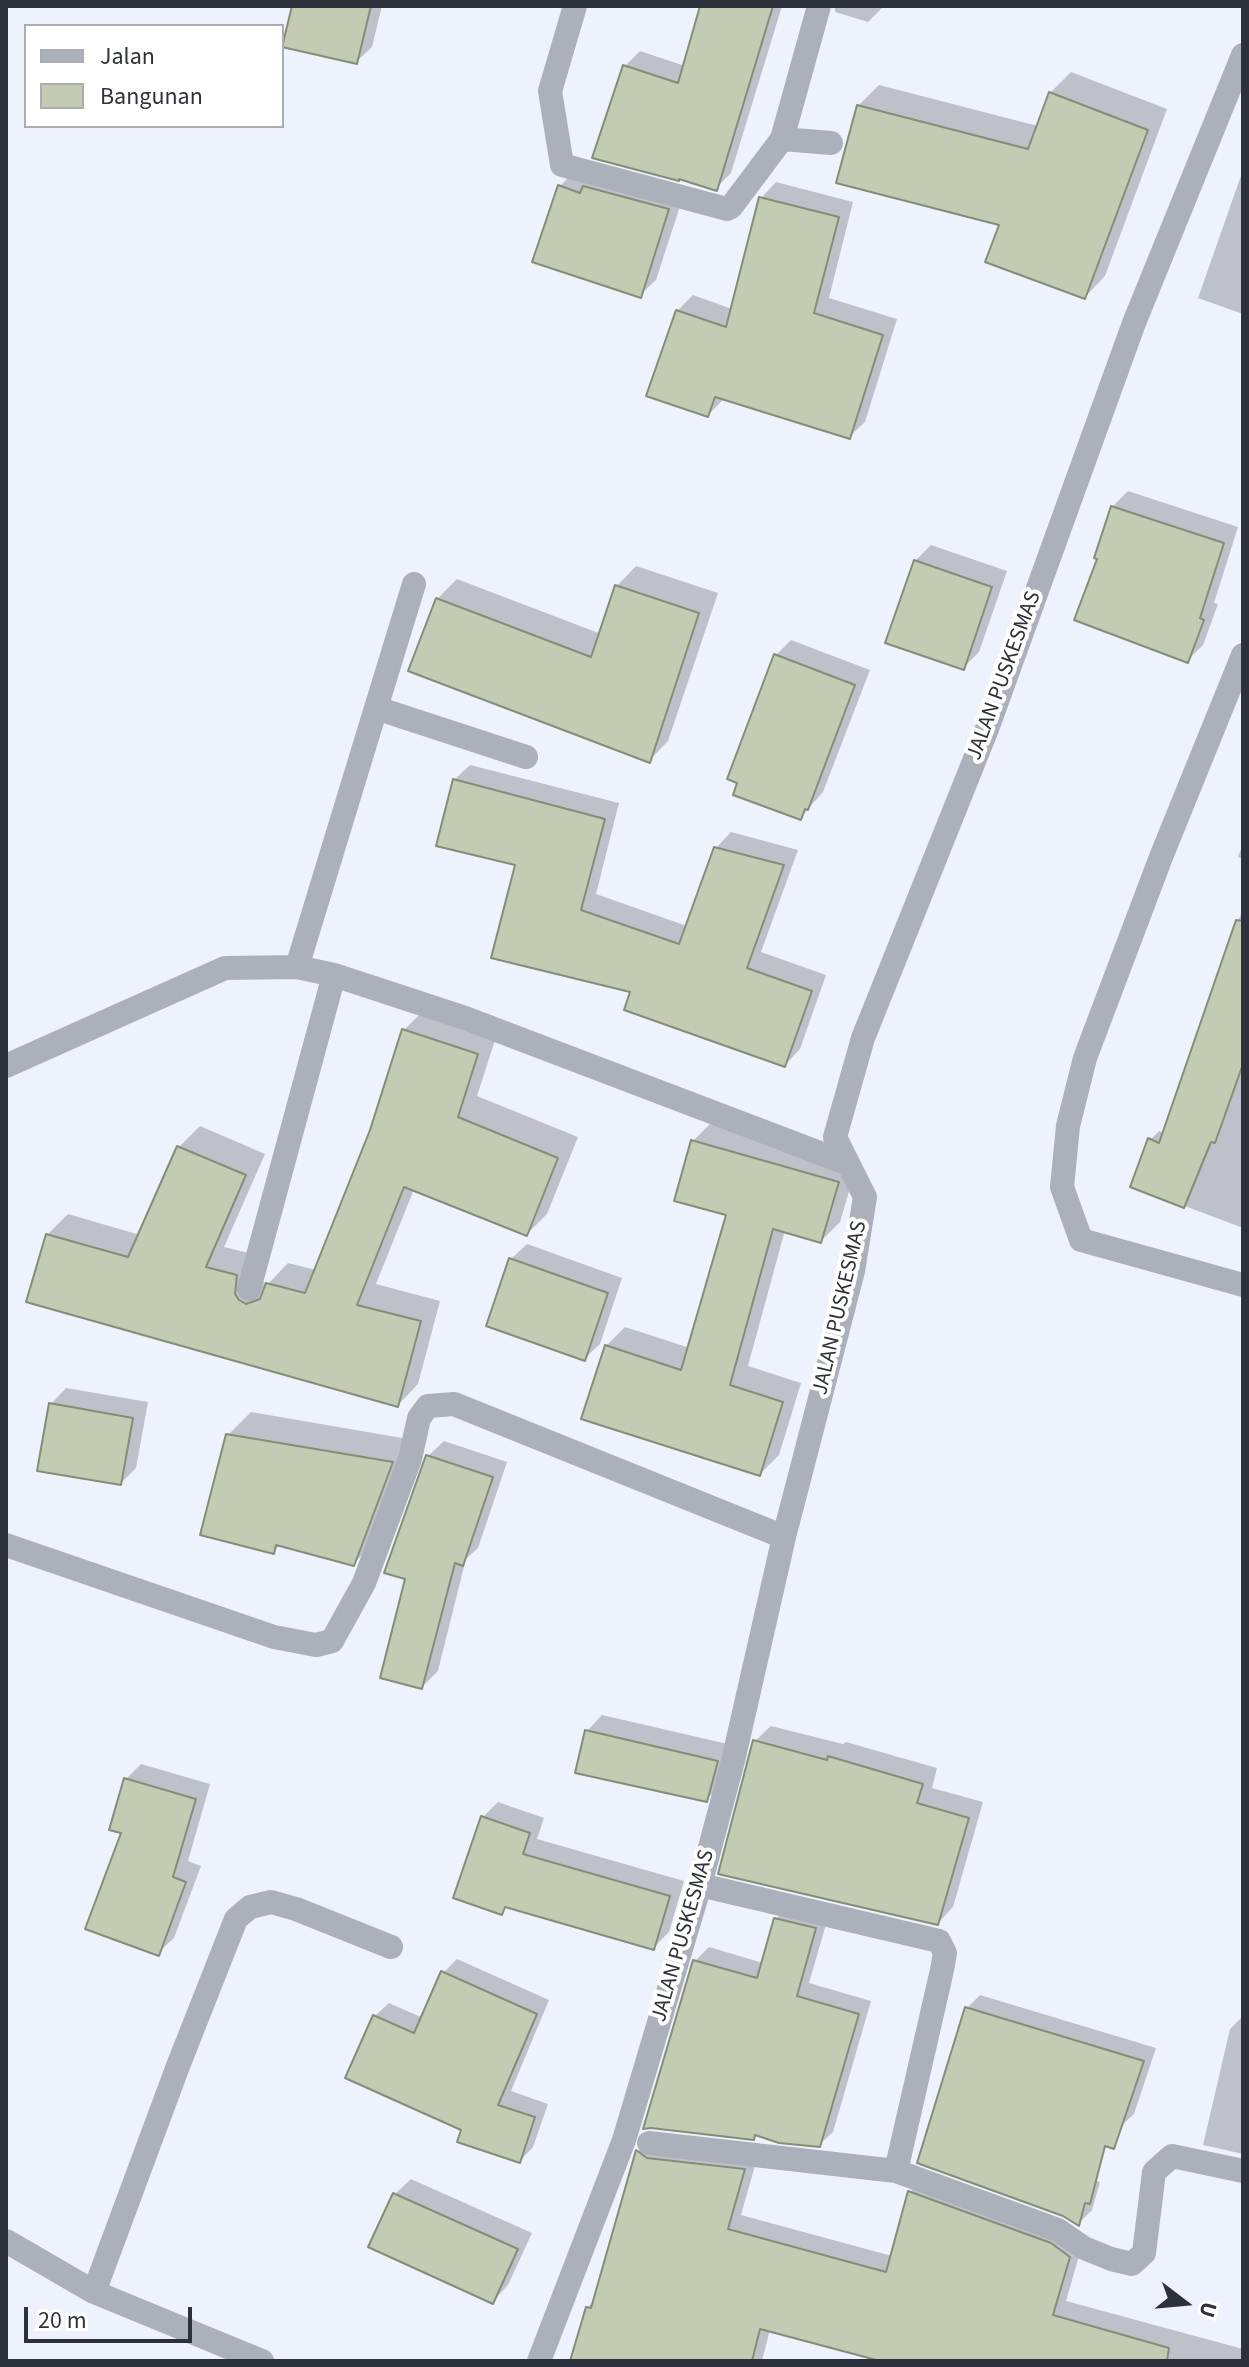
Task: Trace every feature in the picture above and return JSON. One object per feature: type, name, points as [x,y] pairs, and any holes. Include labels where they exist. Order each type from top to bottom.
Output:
[{"type":"street","points":[[575,6],[550,91],[562,165],[727,209],[782,139],[819,6]]},
{"type":"street","name":"JALAN PUSKESMAS","points":[[539,2361],[624,2140],[700,1885],[733,1761],[784,1537],[860,1236],[865,1197],[835,1137],[863,1038],[987,729],[1134,323],[1243,55]]},
{"type":"street","points":[[782,139],[831,143]]},
{"type":"street","points":[[297,967],[414,584]]},
{"type":"street","points":[[1243,655],[1161,857],[1085,1058],[1068,1126],[1062,1187],[1081,1240],[1243,1285]]},
{"type":"street","points":[[376,708],[526,757]]},
{"type":"street","points":[[6,1066],[225,968],[297,967],[334,975],[465,1018],[846,1163]]},
{"type":"street","points":[[249,1289],[334,975]]},
{"type":"street","points":[[6,1545],[274,1637],[316,1645],[332,1641],[364,1583],[410,1459],[419,1418],[428,1406],[454,1404],[784,1537]]},
{"type":"street","points":[[700,1885],[939,1941],[945,1953],[942,1970],[896,2171]]},
{"type":"street","points":[[94,2292],[236,1919],[250,1907],[271,1902],[391,1947]]},
{"type":"street","points":[[649,2143],[896,2171],[1058,2230],[1084,2248],[1132,2264],[1144,2253],[1154,2172],[1172,2156],[1243,2171]]},
{"type":"street","points":[[6,2241],[94,2292],[262,2361]]},
{"type":"building","points":[[292,6],[371,6],[357,64],[284,47]]},
{"type":"building","points":[[700,6],[773,6],[717,191],[592,158],[623,65],[678,83]]},
{"type":"building","points":[[1049,92],[1148,130],[1085,299],[985,262],[999,225],[836,183],[857,105],[1028,149]]},
{"type":"building","points":[[558,185],[580,193],[583,186],[669,209],[641,298],[532,262]]},
{"type":"building","points":[[759,197],[839,217],[814,313],[883,335],[850,439],[715,397],[708,417],[646,396],[676,310],[726,327]]},
{"type":"building","points":[[1111,506],[1224,543],[1200,618],[1204,620],[1188,663],[1074,620],[1097,559],[1094,558]]},
{"type":"building","points":[[914,560],[992,587],[964,670],[885,643]]},
{"type":"building","points":[[615,585],[699,613],[650,763],[408,671],[436,598],[591,657]]},
{"type":"building","points":[[774,654],[855,685],[808,810],[805,809],[801,820],[733,795],[737,783],[727,779]]},
{"type":"building","points":[[453,779],[605,819],[581,910],[679,944],[714,847],[784,865],[747,968],[812,991],[785,1067],[624,1010],[630,992],[491,958],[515,865],[436,846]]},
{"type":"building","points":[[1236,920],[1243,921],[1243,1064],[1215,1143],[1211,1142],[1184,1208],[1130,1187],[1148,1138],[1159,1143]]},
{"type":"building","points":[[402,1029],[478,1054],[458,1117],[558,1158],[527,1236],[404,1187],[357,1305],[421,1321],[398,1407],[26,1302],[46,1234],[128,1257],[177,1146],[246,1175],[206,1267],[237,1275],[235,1294],[246,1304],[260,1299],[266,1283],[305,1293],[370,1130]]},
{"type":"building","points":[[691,1140],[839,1182],[821,1243],[773,1229],[730,1385],[783,1402],[760,1476],[581,1419],[605,1345],[681,1370],[726,1215],[674,1201]]},
{"type":"building","points":[[509,1258],[608,1293],[585,1361],[486,1326]]},
{"type":"building","points":[[49,1403],[133,1418],[121,1485],[37,1471]]},
{"type":"building","points":[[226,1434],[393,1462],[354,1566],[276,1545],[274,1554],[200,1535]]},
{"type":"building","points":[[426,1455],[493,1477],[463,1566],[455,1563],[422,1689],[380,1678],[405,1579],[384,1573]]},
{"type":"building","points":[[585,1730],[718,1761],[707,1802],[575,1773]]},
{"type":"building","points":[[753,1740],[827,1760],[828,1756],[923,1784],[917,1803],[969,1818],[938,1925],[718,1874]]},
{"type":"building","points":[[124,1778],[196,1799],[173,1877],[186,1882],[159,1956],[85,1929],[121,1833],[109,1830]]},
{"type":"building","points":[[481,1816],[530,1833],[523,1854],[670,1896],[654,1950],[505,1907],[502,1915],[453,1898]]},
{"type":"building","points":[[774,1918],[816,1928],[797,1996],[859,2014],[820,2147],[779,2143],[755,2135],[754,2140],[643,2129],[693,1960],[757,1978]]},
{"type":"building","points":[[441,1971],[537,2014],[498,2105],[535,2117],[520,2163],[457,2142],[461,2130],[345,2078],[373,2015],[414,2033]]},
{"type":"building","points":[[965,2007],[1144,2061],[1114,2149],[1105,2146],[1090,2204],[1085,2203],[1079,2226],[1063,2216],[917,2163]]},
{"type":"building","points":[[636,2150],[647,2158],[745,2169],[728,2229],[886,2272],[908,2191],[1051,2243],[1070,2257],[1053,2315],[1169,2348],[1167,2361],[880,2361],[760,2329],[752,2361],[570,2361],[586,2307],[591,2308]]},
{"type":"building","points":[[393,2193],[518,2249],[493,2304],[368,2247]]}]
